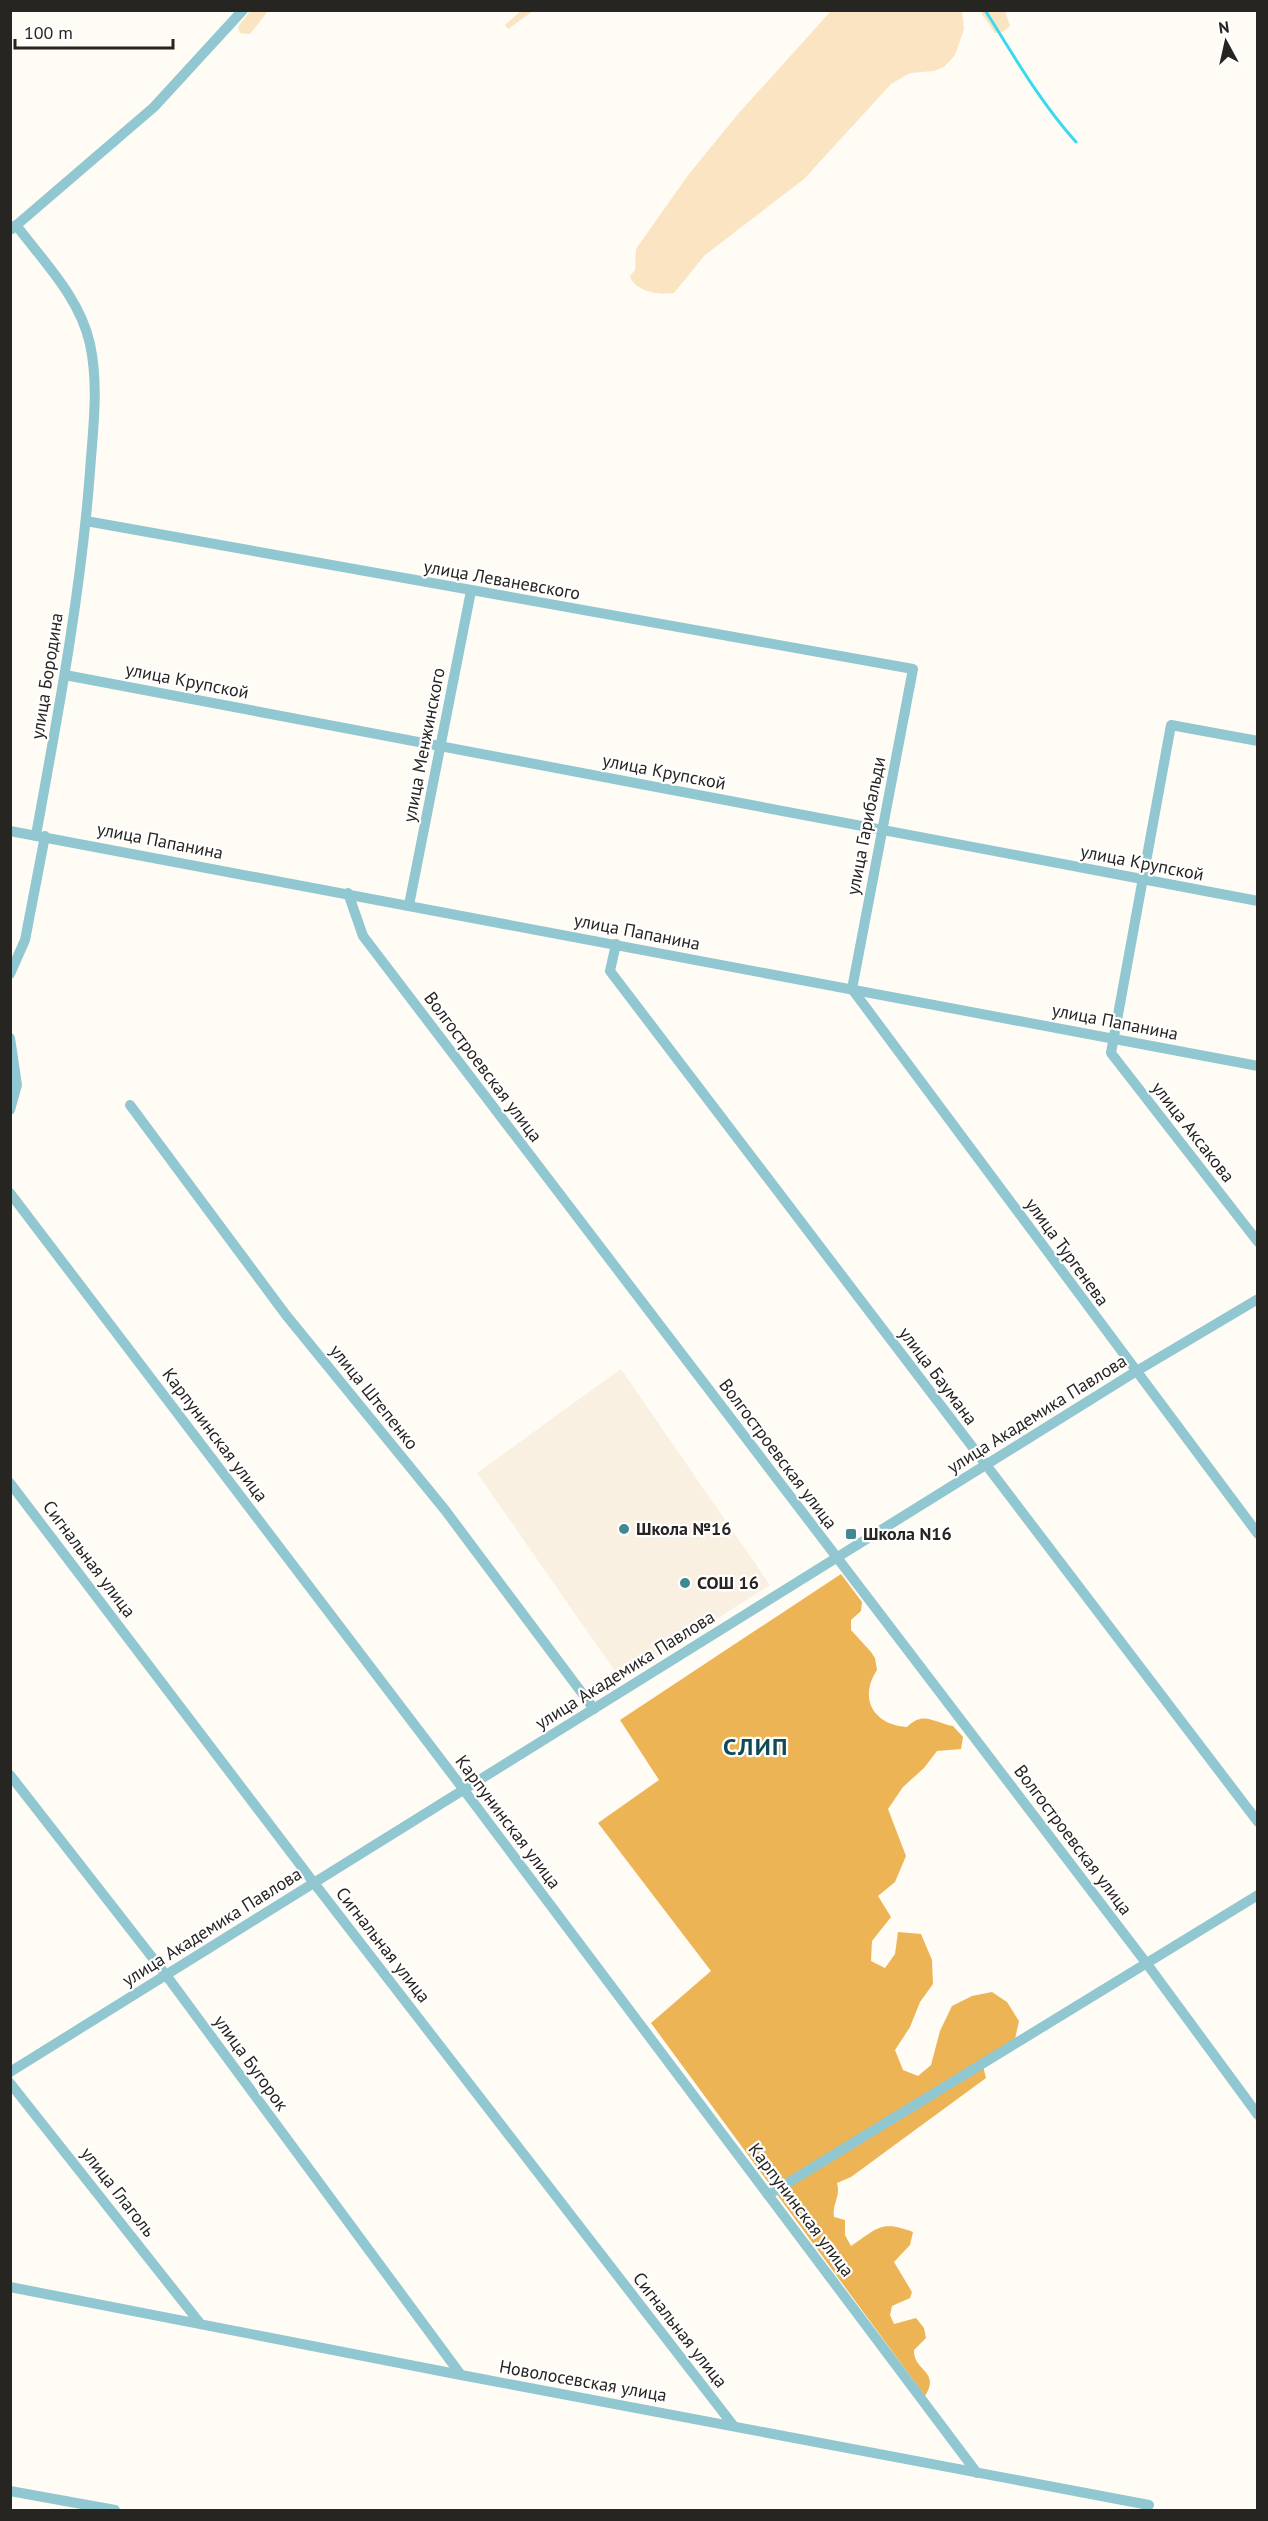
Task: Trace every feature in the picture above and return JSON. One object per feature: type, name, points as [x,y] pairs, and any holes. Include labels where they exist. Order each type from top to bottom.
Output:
[{"type":"street","points":[[13,228],[154,108],[243,10]]},
{"type":"street","name":"улица Бородина","points":[[10,974],[25,940],[65,675],[86,521],[95,395],[89,343],[73,301],[13,228]]},
{"type":"street","name":"улица Леваневского","points":[[86,521],[913,669]]},
{"type":"street","name":"улица Менжинского","points":[[409,905],[471,591]]},
{"type":"street","name":"улица Гарибальди","points":[[852,989],[913,669]]},
{"type":"street","name":"улица Крупской","points":[[65,675],[1257,901]]},
{"type":"street","points":[[1112,1039],[1171,725],[1257,741]]},
{"type":"street","name":"улица Папанина","points":[[10,831],[1257,1066]]},
{"type":"street","name":"Волгостроевская улица","points":[[348,893],[363,936],[1147,1964],[1257,2115]]},
{"type":"street","name":"улица Баумана","points":[[615,944],[610,971],[1257,1822]]},
{"type":"street","name":"улица Тургенева","points":[[852,989],[1257,1534]]},
{"type":"street","points":[[10,1038],[17,1085],[10,1110]]},
{"type":"street","name":"улица Аксакова","points":[[1112,1039],[1111,1053],[1257,1242]]},
{"type":"street","name":"улица Штепенко","points":[[130,1105],[286,1315],[445,1510],[594,1709]]},
{"type":"street","name":"Карпунинская улица","points":[[10,1193],[464,1790],[977,2473]]},
{"type":"street","name":"улица Академика Павлова","points":[[10,2072],[1135,1372],[1257,1299]]},
{"type":"street","name":"Сигнальная улица","points":[[10,1483],[314,1883],[733,2425]]},
{"type":"street","name":"улица Бугорок","points":[[10,1775],[166,1975],[460,2375]]},
{"type":"street","points":[[768,2195],[1257,1895]]},
{"type":"street","name":"улица Глаголь","points":[[10,2083],[199,2322]]},
{"type":"street","name":"Новолосевская улица","points":[[10,2287],[199,2322],[460,2375],[1149,2505]]},
{"type":"street","points":[[10,2492],[115,2511]]},
{"type":"shaded area","points":[[251,10],[268,11],[250,34],[240,33],[238,27]]},
{"type":"shaded area","points":[[522,10],[533,11],[508,29],[505,25]]},
{"type":"shaded area","points":[[831,11],[962,11],[964,29],[955,55],[944,67],[934,71],[910,73],[891,84],[804,179],[705,255],[674,293],[655,293],[637,286],[630,276],[635,270],[636,249],[689,174],[738,114]]},
{"type":"shaded area","points":[[980,11],[1005,11],[1010,26],[1003,32],[995,33]]},
{"type":"shaded area","name":"Школа №16","points":[[621,1369],[770,1585],[621,1680],[477,1473]]},
{"type":"shaded area","points":[[841,1574],[862,1602],[861,1611],[851,1620],[851,1630],[875,1658],[877,1670],[869,1691],[872,1709],[878,1716],[895,1725],[907,1727],[924,1718],[953,1726],[963,1737],[961,1749],[937,1751],[924,1768],[903,1787],[888,1809],[906,1856],[895,1882],[878,1896],[891,1917],[872,1941],[871,1961],[885,1968],[895,1954],[898,1932],[921,1934],[932,1960],[933,1984],[920,2002],[910,2027],[895,2050],[903,2070],[918,2076],[931,2065],[940,2031],[952,2006],[972,1996],[992,1992],[1007,2002],[1019,2021],[1015,2039],[982,2062],[986,2078],[851,2177],[837,2183],[834,2217],[845,2220],[845,2235],[851,2246],[874,2230],[886,2226],[913,2232],[910,2245],[894,2262],[912,2292],[910,2298],[892,2306],[890,2315],[894,2324],[916,2318],[924,2328],[926,2338],[914,2350],[918,2363],[930,2381],[925,2396],[651,2023],[711,1971],[598,1823],[659,1780],[620,1720]]},
{"type":"waterway","points":[[985,10],[1039,95],[1076,142]]},
{"type":"place","name":"Школа №16","points":[[624,1529]]},
{"type":"place","name":"Школа N16","points":[[851,1534]]},
{"type":"place","name":"СОШ 16","points":[[685,1583]]},
{"type":"district","name":"СЛИП","points":[[756,1747]]}]
